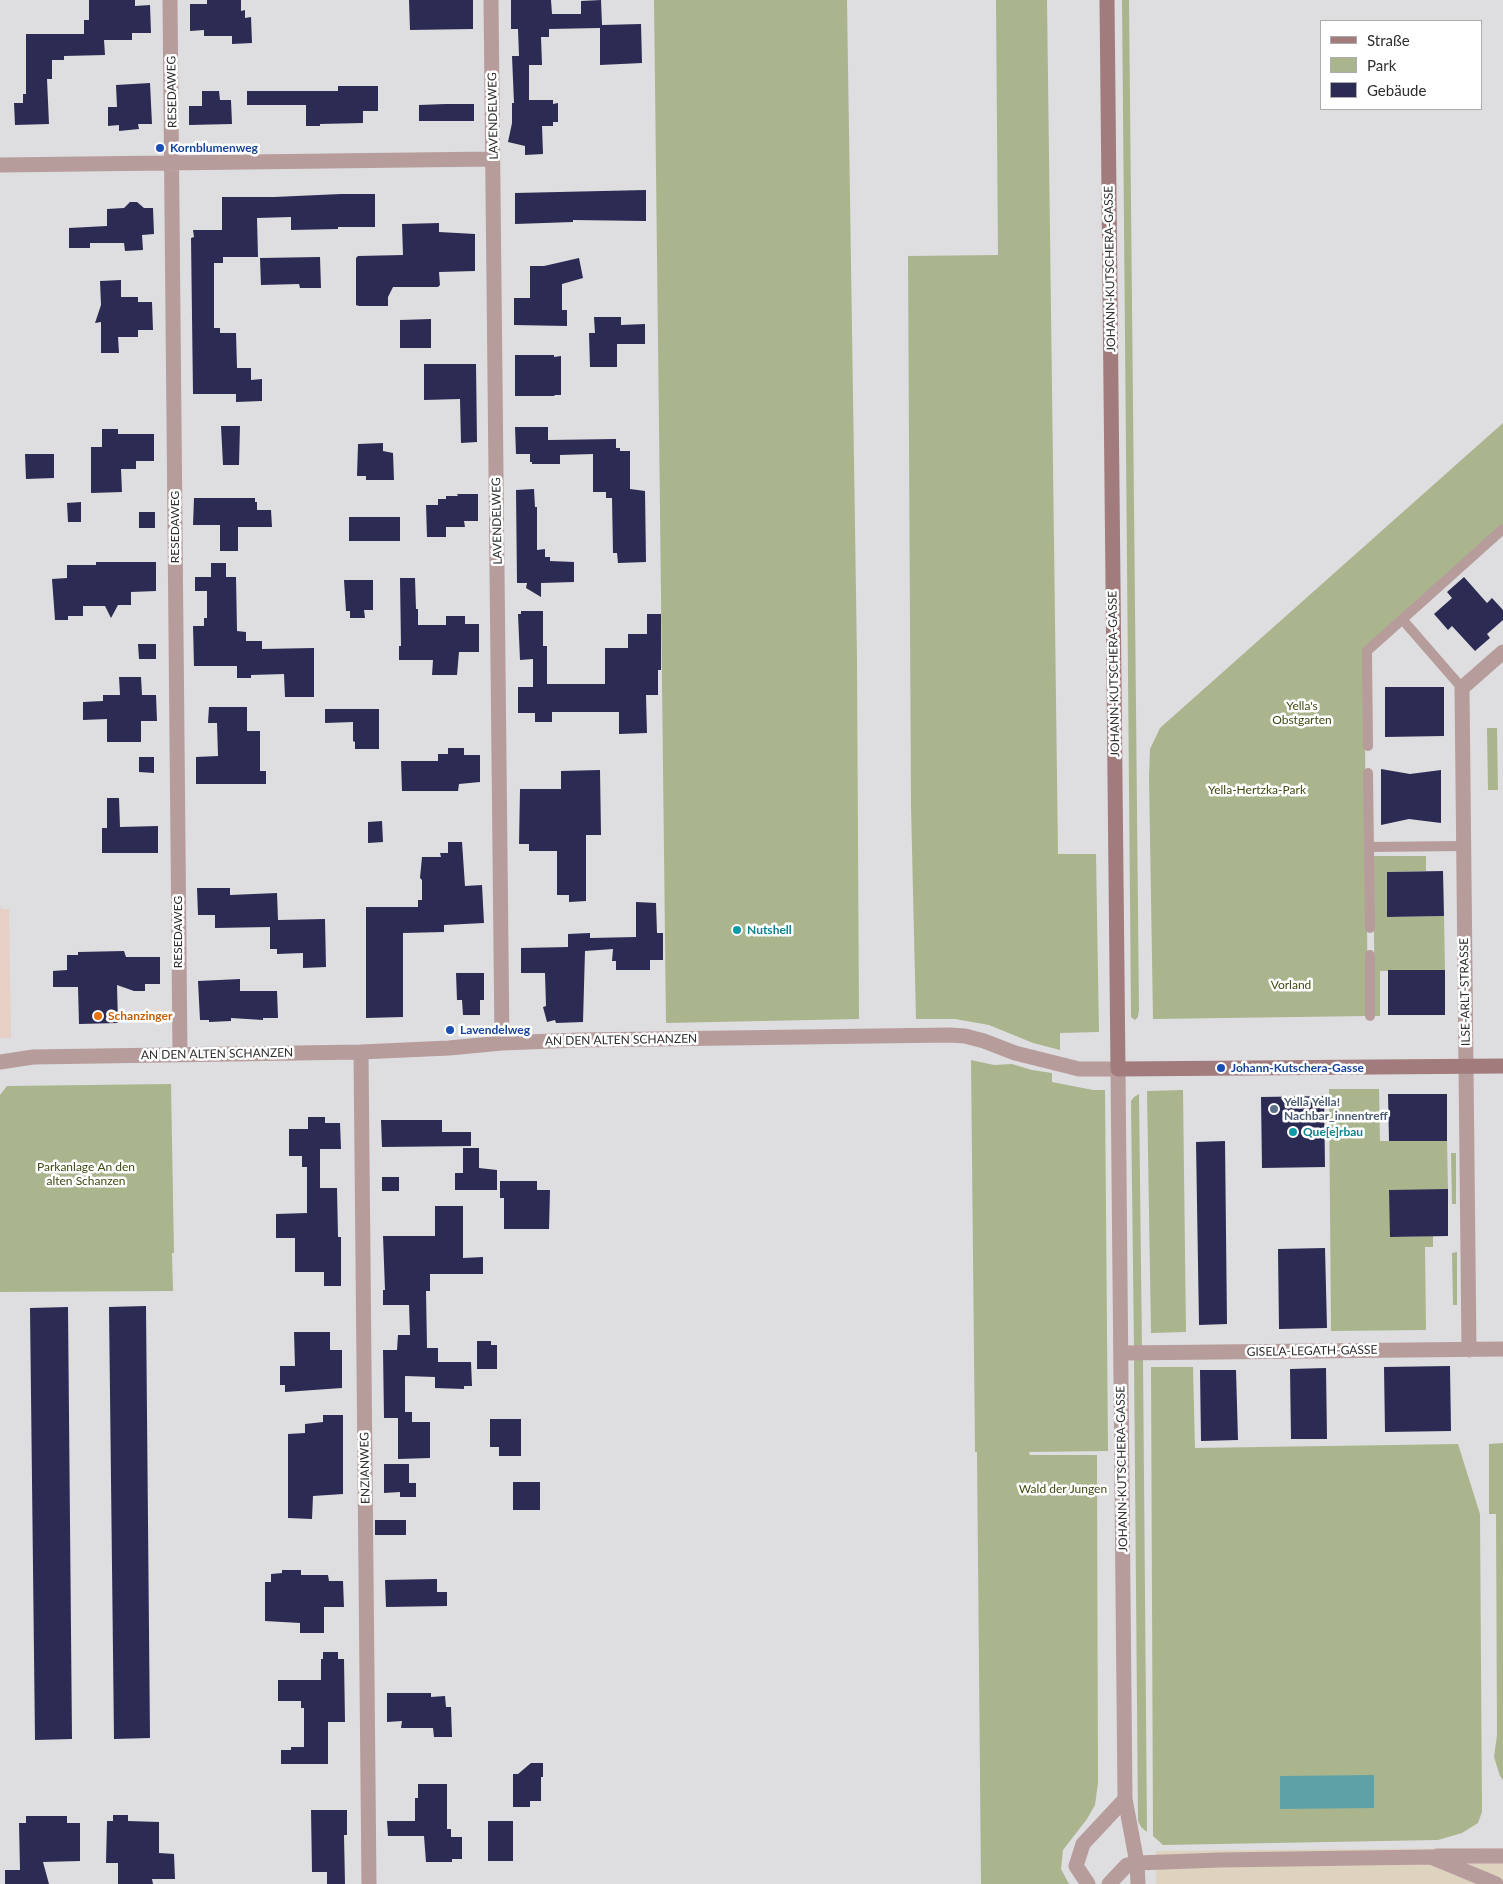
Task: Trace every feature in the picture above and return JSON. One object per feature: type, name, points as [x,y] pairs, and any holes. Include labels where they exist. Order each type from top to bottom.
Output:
[{"type":"street","name":"RESEDAWEG","points":[[170,0],[180,1054]]},
{"type":"street","name":"LAVENDELWEG","points":[[492,0],[502,1042]]},
{"type":"street","name":"JOHANN-KUTSCHERA-GASSE","points":[[1107,0],[1126,1799],[1137,1863],[1138,1884]]},
{"type":"street","points":[[0,165],[493,159]]},
{"type":"street","points":[[1462,688],[1503,652]]},
{"type":"street","name":"ILSE-ARLT-STRASSE","points":[[1462,688],[1469,1350]]},
{"type":"street","name":"AN DEN ALTEN SCHANZEN","points":[[0,1062],[33,1057],[361,1052],[449,1048],[502,1042],[957,1036],[984,1041],[1030,1057],[1079,1069],[1118,1069]]},
{"type":"street","name":"ENZIANWEG","points":[[361,1052],[369,1884]]},
{"type":"street","points":[[1118,1069],[1503,1066]]},
{"type":"street","name":"GISELA-LEGATH-GASSE","points":[[1121,1353],[1503,1350]]},
{"type":"street","points":[[1088,1884],[1076,1866],[1083,1844],[1126,1799]]},
{"type":"street","points":[[1431,1856],[1496,1884]]},
{"type":"street","points":[[1109,1884],[1127,1865],[1137,1863],[1503,1856]]},
{"type":"lane","points":[[1368,746],[1367,651],[1503,529]]},
{"type":"lane","points":[[1402,620],[1462,688]]},
{"type":"lane","points":[[1368,773],[1370,928]]},
{"type":"lane","points":[[1369,846],[1463,846]]},
{"type":"lane","points":[[1370,955],[1370,1016]]},
{"type":"shaded area","points":[[0,904],[1,909],[9,909],[11,1038],[0,1038]]},
{"type":"shaded area","points":[[1503,1848],[1503,1884],[1156,1884],[1156,1851]]},
{"type":"green space","points":[[654,0],[847,0],[857,658],[859,1019],[666,1023]]},
{"type":"green space","points":[[996,0],[1047,0],[1058,854],[1096,854],[1099,1032],[1060,1033],[1060,1050],[1033,1043],[989,1025],[955,1019],[916,1019],[911,807],[908,256],[998,255]]},
{"type":"green space","points":[[1122,0],[1129,0],[1139,1010],[1138,1017],[1135,1020],[1131,1017]]},
{"type":"green space","name":"Yella-Hertzka-Park","points":[[1503,423],[1503,525],[1364,649],[1368,1016],[1153,1019],[1149,777],[1150,749],[1160,728]]},
{"type":"green space","points":[[1487,728],[1497,728],[1498,790],[1488,790]]},
{"type":"green space","points":[[1373,856],[1426,856],[1426,871],[1387,872],[1387,917],[1444,916],[1445,970],[1380,971],[1380,1016],[1375,1016]]},
{"type":"green space","name":"Wald der Jungen","points":[[971,1060],[994,1065],[1012,1064],[1052,1073],[1052,1082],[1093,1090],[1105,1090],[1108,1451],[1029,1452],[1030,1455],[1097,1455],[1098,1783],[1095,1805],[1087,1819],[1063,1850],[1061,1869],[1069,1884],[981,1884]]},
{"type":"green space","name":"Parkanlage An den alten Schanzen","points":[[171,1084],[173,1291],[0,1292],[0,1095],[7,1086]]},
{"type":"green space","points":[[1329,1089],[1379,1089],[1380,1141],[1447,1141],[1448,1189],[1390,1237],[1433,1236],[1433,1247],[1425,1247],[1426,1330],[1331,1331]]},
{"type":"green space","points":[[1183,1090],[1186,1332],[1151,1333],[1147,1091]]},
{"type":"green space","points":[[1139,1094],[1142,1350],[1134,1350],[1131,1101]]},
{"type":"green space","points":[[1451,1153],[1456,1153],[1456,1204],[1452,1204]]},
{"type":"green space","points":[[1457,1252],[1457,1305],[1453,1305],[1452,1253]]},
{"type":"green space","points":[[1134,1358],[1143,1358],[1147,1832],[1138,1821]]},
{"type":"green space","points":[[1151,1367],[1193,1367],[1195,1448],[1458,1444],[1480,1514],[1482,1812],[1478,1823],[1462,1833],[1438,1840],[1163,1845],[1153,1836]]},
{"type":"green space","points":[[1503,1443],[1503,1780],[1494,1757],[1497,1735],[1496,1514],[1489,1514],[1489,1444]]},
{"type":"water","points":[[1374,1775],[1374,1808],[1280,1809],[1280,1776]]},
{"type":"building","points":[[89,0],[135,0],[135,6],[150,5],[151,33],[132,33],[132,40],[104,40],[105,55],[64,56],[64,60],[52,60],[52,79],[47,79],[49,124],[15,125],[14,103],[23,103],[23,94],[26,94],[26,34],[84,34],[84,20],[89,20]]},
{"type":"building","points":[[207,0],[241,0],[241,11],[245,10],[245,18],[251,17],[252,43],[232,44],[232,36],[204,36],[204,30],[190,31],[190,4],[207,4]]},
{"type":"building","points":[[409,0],[473,0],[473,29],[410,30]]},
{"type":"building","points":[[511,0],[551,0],[552,14],[581,14],[581,1],[601,0],[602,25],[641,24],[642,63],[600,65],[600,28],[549,29],[549,37],[541,37],[542,65],[529,65],[529,100],[553,100],[553,104],[558,103],[558,122],[553,122],[553,126],[542,126],[543,154],[525,155],[525,146],[508,142],[512,123],[512,103],[514,103],[512,56],[519,56],[518,29],[511,29]]},
{"type":"building","points":[[150,83],[152,124],[138,124],[139,129],[119,131],[119,125],[108,126],[108,107],[117,107],[116,85]]},
{"type":"building","points":[[338,86],[378,86],[378,111],[363,111],[363,123],[306,126],[306,105],[247,105],[247,91],[338,91]]},
{"type":"building","points":[[202,91],[219,91],[220,100],[231,100],[232,124],[189,125],[189,106],[202,106]]},
{"type":"building","points":[[474,104],[474,121],[419,121],[419,105]]},
{"type":"building","points":[[646,190],[646,221],[573,220],[573,222],[515,224],[515,193]]},
{"type":"building","points":[[375,194],[375,227],[291,230],[291,217],[257,218],[258,257],[223,257],[223,263],[214,263],[214,328],[220,328],[220,333],[236,333],[237,368],[251,368],[251,380],[262,379],[262,401],[236,402],[236,394],[193,394],[191,238],[194,237],[193,230],[222,230],[222,197]]},
{"type":"building","points":[[130,202],[137,202],[144,208],[153,208],[154,234],[142,235],[143,250],[125,251],[124,243],[90,243],[90,248],[69,248],[69,228],[107,226],[107,209],[124,208]]},
{"type":"building","points":[[439,223],[439,232],[475,234],[475,271],[439,272],[440,285],[438,287],[393,287],[388,297],[388,306],[356,305],[356,258],[358,256],[403,255],[402,224]]},
{"type":"building","points":[[320,257],[321,288],[300,288],[299,284],[261,285],[260,258]]},
{"type":"building","points":[[579,258],[583,278],[562,284],[562,310],[567,310],[567,326],[514,325],[514,298],[530,298],[530,266],[544,266]]},
{"type":"building","points":[[121,280],[121,297],[138,297],[138,302],[152,302],[153,330],[138,330],[138,337],[118,337],[119,353],[101,353],[101,322],[95,323],[101,305],[100,281]]},
{"type":"building","points":[[594,317],[621,317],[621,325],[645,324],[645,344],[617,344],[617,367],[590,367],[589,333],[595,333]]},
{"type":"building","points":[[431,319],[431,348],[400,348],[400,320]]},
{"type":"building","points":[[515,355],[561,356],[561,395],[515,396]]},
{"type":"building","points":[[424,364],[476,364],[477,442],[461,443],[460,399],[424,400]]},
{"type":"building","points":[[221,426],[240,426],[239,465],[223,465]]},
{"type":"building","points":[[515,427],[548,427],[548,440],[616,439],[616,448],[620,448],[620,451],[630,451],[630,489],[645,491],[646,562],[618,563],[617,553],[613,553],[612,498],[606,498],[606,492],[593,492],[593,454],[560,455],[560,464],[532,464],[530,462],[530,454],[516,454]]},
{"type":"building","points":[[102,429],[118,429],[118,434],[154,434],[154,461],[136,461],[136,469],[121,469],[122,492],[91,493],[91,447],[102,447]]},
{"type":"building","points":[[383,443],[383,451],[393,453],[394,480],[366,480],[366,476],[357,476],[358,444]]},
{"type":"building","points":[[25,454],[54,454],[54,478],[26,479]]},
{"type":"building","points":[[534,489],[535,507],[537,507],[537,550],[545,549],[545,557],[550,557],[550,561],[574,562],[574,582],[541,583],[541,597],[526,588],[527,583],[517,583],[516,490]]},
{"type":"building","points":[[457,494],[478,494],[478,521],[464,521],[465,527],[446,527],[446,537],[427,537],[426,505],[438,505],[438,499],[446,499],[446,496],[458,496]]},
{"type":"building","points":[[194,498],[255,498],[257,510],[271,510],[272,527],[238,527],[238,551],[220,551],[220,525],[193,525]]},
{"type":"building","points":[[81,502],[81,522],[68,522],[67,503]]},
{"type":"building","points":[[139,512],[155,512],[155,528],[139,528]]},
{"type":"building","points":[[349,517],[400,517],[400,541],[349,541]]},
{"type":"building","points":[[96,562],[156,562],[156,591],[131,592],[131,605],[118,605],[111,618],[105,606],[83,606],[83,616],[68,616],[68,620],[55,620],[52,579],[67,578],[67,565],[96,565]]},
{"type":"building","points":[[211,563],[226,563],[226,577],[236,577],[237,631],[246,632],[246,641],[262,641],[262,649],[314,648],[314,697],[285,697],[284,674],[251,675],[251,678],[237,678],[237,666],[194,666],[193,626],[204,626],[204,618],[207,618],[207,591],[195,591],[195,577],[211,577]]},
{"type":"building","points":[[1464,577],[1487,603],[1492,598],[1503,610],[1503,620],[1487,634],[1490,638],[1475,651],[1452,626],[1448,630],[1434,614],[1452,598],[1447,592]]},
{"type":"building","points":[[400,578],[415,578],[418,625],[446,625],[446,616],[465,616],[465,624],[479,624],[479,652],[459,652],[457,675],[432,675],[433,660],[399,660],[399,646],[401,646]]},
{"type":"building","points":[[344,580],[373,580],[373,610],[364,610],[365,618],[350,618],[350,611],[346,611]]},
{"type":"building","points":[[521,611],[543,611],[543,646],[547,646],[547,684],[605,684],[605,648],[628,648],[628,634],[647,634],[647,614],[661,614],[661,670],[658,670],[658,695],[646,695],[647,733],[619,734],[619,712],[552,712],[552,722],[535,722],[535,713],[518,713],[518,687],[533,687],[533,659],[520,660],[518,614],[521,614]]},
{"type":"building","points":[[138,644],[156,644],[156,659],[139,659]]},
{"type":"building","points":[[119,677],[141,677],[142,695],[156,695],[157,721],[141,721],[141,742],[107,742],[107,719],[83,720],[83,702],[103,701],[103,695],[120,695]]},
{"type":"building","points":[[1385,687],[1444,687],[1444,736],[1385,737]]},
{"type":"building","points":[[209,707],[247,707],[247,731],[260,731],[260,771],[266,771],[266,784],[196,784],[196,757],[218,756],[217,723],[208,723]]},
{"type":"building","points":[[325,709],[379,709],[379,749],[355,749],[353,722],[325,723]]},
{"type":"building","points":[[448,748],[464,748],[464,755],[480,755],[480,782],[459,784],[458,791],[402,791],[401,761],[438,761],[438,754],[448,754]]},
{"type":"building","points":[[139,757],[154,757],[154,773],[139,772]]},
{"type":"building","points":[[1381,769],[1410,774],[1441,770],[1441,823],[1409,819],[1381,825]]},
{"type":"building","points":[[600,770],[601,835],[586,835],[586,901],[569,902],[569,895],[557,895],[557,851],[529,851],[529,844],[519,844],[520,789],[561,789],[561,771]]},
{"type":"building","points":[[107,798],[119,798],[120,827],[158,826],[158,853],[102,853],[102,828],[107,828]]},
{"type":"building","points":[[382,821],[383,842],[368,843],[368,822]]},
{"type":"building","points":[[448,842],[462,842],[465,886],[482,885],[484,923],[444,925],[444,932],[403,933],[403,1017],[366,1018],[366,907],[418,907],[418,900],[422,900],[422,880],[420,878],[422,857],[441,857],[440,853],[448,853]]},
{"type":"building","points":[[1443,871],[1444,916],[1387,917],[1387,872]]},
{"type":"building","points":[[197,888],[230,888],[230,895],[277,893],[278,920],[325,919],[326,967],[303,968],[303,953],[277,954],[277,949],[270,949],[270,927],[215,928],[215,915],[198,915]]},
{"type":"building","points":[[636,902],[656,903],[657,933],[663,933],[663,960],[650,960],[650,970],[616,970],[616,961],[612,961],[613,949],[585,951],[583,1022],[556,1023],[555,1020],[547,1022],[543,1007],[546,1006],[545,973],[521,973],[521,948],[568,947],[568,934],[590,933],[590,938],[636,937]]},
{"type":"building","points":[[124,951],[126,957],[160,957],[160,984],[145,984],[145,991],[134,991],[117,985],[118,1023],[79,1024],[78,987],[53,987],[53,971],[67,970],[67,955],[78,955],[78,952]]},
{"type":"building","points":[[1388,970],[1445,970],[1445,1015],[1388,1015]]},
{"type":"building","points":[[456,973],[484,973],[484,1000],[480,1000],[480,1015],[463,1015],[462,1000],[457,1000]]},
{"type":"building","points":[[240,979],[240,991],[277,991],[278,1018],[263,1018],[263,1020],[231,1018],[231,1021],[209,1022],[209,1020],[200,1020],[198,981]]},
{"type":"building","points":[[1388,1094],[1447,1094],[1447,1141],[1389,1141]]},
{"type":"building","name":"Que[e]rbau","points":[[1324,1096],[1325,1167],[1262,1168],[1261,1097]]},
{"type":"building","points":[[308,1117],[325,1117],[325,1123],[340,1123],[341,1149],[320,1149],[320,1188],[337,1188],[338,1237],[341,1237],[341,1286],[324,1286],[324,1272],[295,1272],[295,1238],[276,1238],[276,1214],[307,1213],[307,1167],[302,1167],[302,1156],[289,1156],[289,1129],[308,1129]]},
{"type":"building","points":[[381,1120],[442,1120],[442,1132],[471,1132],[471,1146],[382,1147]]},
{"type":"building","points":[[1225,1141],[1227,1324],[1199,1325],[1196,1142]]},
{"type":"building","points":[[463,1148],[479,1148],[479,1168],[497,1170],[497,1190],[455,1190],[455,1173],[463,1173]]},
{"type":"building","points":[[382,1177],[399,1177],[399,1191],[382,1191]]},
{"type":"building","points":[[500,1181],[537,1181],[537,1190],[550,1190],[549,1229],[504,1229],[504,1198],[500,1198]]},
{"type":"building","points":[[1448,1189],[1448,1236],[1390,1237],[1389,1190]]},
{"type":"building","points":[[435,1206],[463,1206],[463,1258],[483,1257],[483,1274],[430,1274],[430,1291],[426,1291],[427,1348],[438,1348],[438,1362],[471,1362],[472,1386],[464,1386],[464,1389],[435,1388],[435,1377],[405,1376],[405,1412],[412,1412],[412,1422],[430,1422],[430,1458],[398,1459],[398,1418],[384,1418],[383,1350],[397,1350],[398,1335],[410,1335],[409,1305],[383,1305],[383,1290],[385,1290],[383,1236],[435,1236]]},
{"type":"building","points":[[1325,1248],[1327,1328],[1279,1329],[1278,1249]]},
{"type":"building","points":[[146,1306],[150,1738],[114,1739],[109,1307]]},
{"type":"building","points":[[68,1307],[72,1739],[35,1740],[30,1308]]},
{"type":"building","points":[[294,1332],[330,1332],[330,1350],[342,1350],[342,1388],[285,1392],[285,1385],[280,1385],[280,1366],[295,1366]]},
{"type":"building","points":[[477,1341],[491,1341],[491,1345],[497,1345],[497,1369],[477,1369]]},
{"type":"building","points":[[1450,1366],[1451,1431],[1385,1432],[1384,1367]]},
{"type":"building","points":[[1326,1368],[1327,1439],[1291,1439],[1290,1369]]},
{"type":"building","points":[[1200,1370],[1236,1370],[1238,1440],[1201,1441]]},
{"type":"building","points":[[323,1415],[343,1415],[343,1494],[313,1496],[312,1519],[288,1518],[288,1434],[305,1433],[305,1424],[323,1422]]},
{"type":"building","points":[[490,1419],[521,1419],[521,1456],[499,1456],[499,1447],[490,1447]]},
{"type":"building","points":[[384,1464],[409,1464],[409,1483],[416,1483],[416,1497],[400,1497],[400,1492],[384,1493]]},
{"type":"building","points":[[513,1482],[540,1482],[540,1510],[513,1510]]},
{"type":"building","points":[[375,1520],[406,1520],[406,1535],[375,1535]]},
{"type":"building","points":[[282,1570],[301,1570],[301,1575],[328,1575],[329,1581],[343,1581],[344,1607],[324,1607],[324,1633],[300,1633],[300,1623],[265,1621],[265,1582],[271,1582],[271,1574],[282,1573]]},
{"type":"building","points":[[437,1579],[437,1592],[447,1592],[447,1606],[386,1607],[385,1580]]},
{"type":"building","points":[[323,1652],[338,1652],[338,1659],[344,1659],[345,1722],[328,1722],[328,1764],[281,1764],[281,1750],[291,1750],[291,1747],[304,1747],[304,1708],[301,1708],[301,1701],[278,1701],[278,1680],[321,1680]]},
{"type":"building","points":[[387,1693],[431,1693],[431,1697],[445,1696],[446,1707],[451,1707],[452,1737],[434,1737],[433,1728],[401,1728],[402,1721],[387,1722]]},
{"type":"building","points":[[531,1763],[543,1763],[541,1801],[530,1801],[530,1807],[513,1807],[513,1774],[518,1774]]},
{"type":"building","points":[[418,1784],[447,1784],[447,1829],[451,1829],[451,1837],[462,1837],[462,1859],[452,1859],[452,1862],[426,1862],[424,1836],[388,1836],[387,1821],[415,1821],[415,1798],[418,1798]]},
{"type":"building","points":[[311,1810],[347,1810],[347,1835],[344,1835],[345,1884],[327,1884],[327,1872],[312,1872]]},
{"type":"building","points":[[113,1815],[128,1815],[128,1821],[159,1822],[159,1853],[174,1854],[175,1879],[152,1879],[153,1884],[118,1884],[118,1863],[106,1863],[107,1821],[113,1821]]},
{"type":"building","points":[[26,1816],[67,1816],[67,1823],[80,1823],[80,1861],[43,1862],[49,1884],[5,1884],[5,1870],[20,1870],[19,1823],[26,1823]]},
{"type":"building","points":[[488,1821],[513,1821],[513,1861],[488,1861]]},
{"type":"place","name":"Kornblumenweg","points":[[160,148]]},
{"type":"place","name":"Nutshell","points":[[737,930]]},
{"type":"place","name":"Schanzinger","points":[[98,1016]]},
{"type":"place","name":"Lavendelweg","points":[[450,1030]]},
{"type":"place","name":"Johann-Kutschera-Gasse","points":[[1221,1068]]},
{"type":"place","name":"Yella Yella! Nachbar_innentreff","points":[[1274,1109]]},
{"type":"place","name":"Que[e]rbau","points":[[1293,1132]]},
{"type":"park label","name":"Yella's Obstgarten","points":[[1302,713]]},
{"type":"park label","name":"Vorland","points":[[1291,985]]}]
